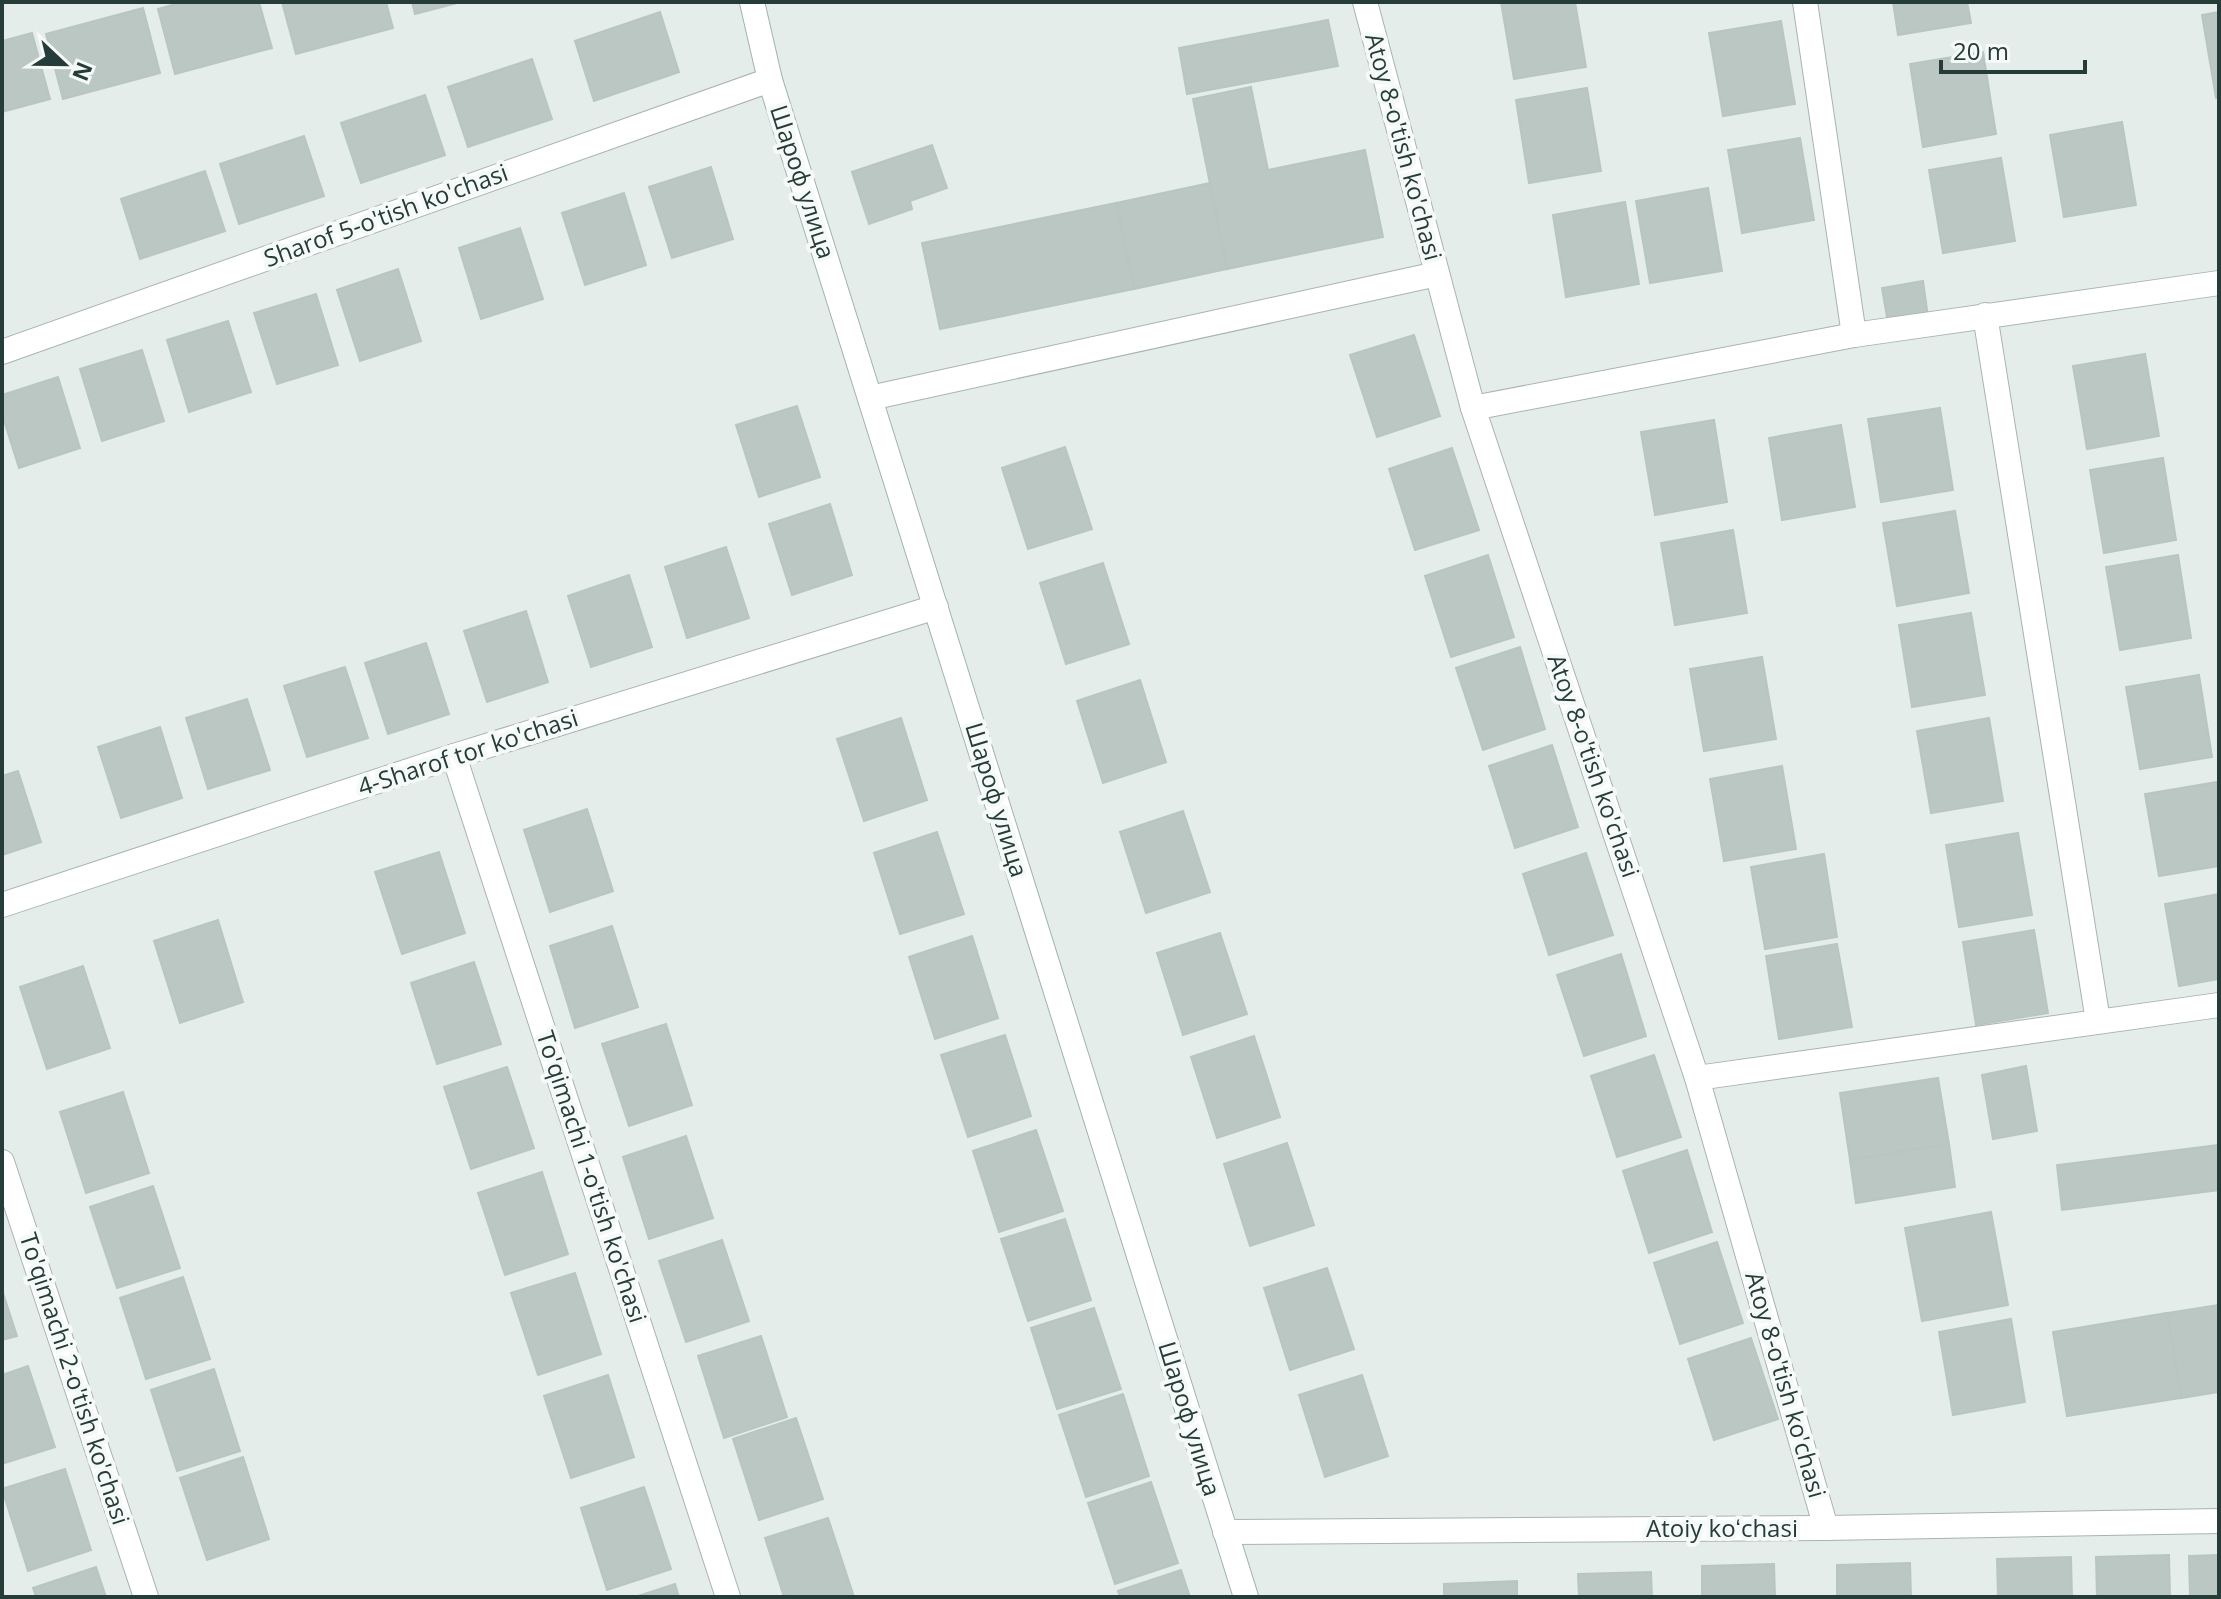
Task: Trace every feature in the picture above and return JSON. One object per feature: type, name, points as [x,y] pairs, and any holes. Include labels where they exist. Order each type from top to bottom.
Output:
[{"type":"street","name":"Шароф улица","points":[[752,2],[770,80],[1246,1597]]},
{"type":"street","name":"Atoy 8-o'tish ko'chasi","points":[[1365,2],[1473,408],[1697,1078],[1826,1528]]},
{"type":"street","points":[[1805,2],[1854,335]]},
{"type":"street","name":"Sharof 5-o'tish ko'chasi","points":[[2,352],[770,80]]},
{"type":"street","points":[[870,398],[1437,274]]},
{"type":"street","points":[[1473,408],[1854,335],[2219,283]]},
{"type":"street","points":[[1985,315],[2098,1021]]},
{"type":"street","name":"4-Sharof tor ko'chasi","points":[[2,905],[454,756],[936,607]]},
{"type":"street","name":"To'qimachi 1-o'tish ko'chasi","points":[[454,756],[728,1597]]},
{"type":"street","points":[[1697,1078],[2219,1005]]},
{"type":"street","name":"To'qimachi 2-o'tish ko'chasi","points":[[2,1162],[146,1597]]},
{"type":"street","name":"Atoiy koʻchasi","points":[[1225,1532],[1826,1528],[2219,1521]]},
{"type":"building","points":[[183,2],[259,2],[272,48],[175,74],[158,9]]},
{"type":"building","points":[[282,2],[386,2],[393,28],[296,54]]},
{"type":"building","points":[[412,2],[461,2],[415,14]]},
{"type":"building","points":[[1501,2],[1575,2],[1586,67],[1514,79]]},
{"type":"building","points":[[1893,2],[1967,2],[1971,23],[1898,35]]},
{"type":"building","points":[[143,8],[160,73],[63,99],[46,34]]},
{"type":"building","points":[[660,12],[679,72],[594,101],[575,41]]},
{"type":"building","points":[[2219,12],[2219,97],[2216,98],[2202,15]]},
{"type":"building","points":[[1328,20],[1338,66],[1187,94],[1179,48]]},
{"type":"building","points":[[1781,21],[1795,104],[1723,116],[1709,33]]},
{"type":"building","points":[[32,33],[50,99],[2,112],[2,41]]},
{"type":"building","points":[[1983,52],[1996,134],[1923,147],[1910,64]]},
{"type":"building","points":[[532,59],[552,119],[468,147],[448,87]]},
{"type":"building","points":[[1251,87],[1268,170],[1365,150],[1383,237],[1227,269],[1193,99]]},
{"type":"building","points":[[1587,88],[1601,171],[1529,183],[1516,100]]},
{"type":"building","points":[[425,95],[445,155],[361,183],[341,123]]},
{"type":"building","points":[[2122,122],[2136,205],[2064,217],[2050,135]]},
{"type":"building","points":[[304,136],[324,196],[239,224],[220,164]]},
{"type":"building","points":[[1800,138],[1814,220],[1742,233],[1728,150]]},
{"type":"building","points":[[932,145],[947,188],[910,201],[912,209],[869,224],[852,172]]},
{"type":"building","points":[[2001,158],[2015,241],[1943,253],[1929,170]]},
{"type":"building","points":[[711,167],[733,239],[672,258],[649,187]]},
{"type":"building","points":[[205,171],[225,231],[140,259],[121,199]]},
{"type":"building","points":[[1210,183],[1227,269],[1134,289],[1116,203]]},
{"type":"building","points":[[1708,188],[1722,271],[1650,283],[1636,201]]},
{"type":"building","points":[[624,193],[646,265],[585,285],[562,213]]},
{"type":"building","points":[[1625,202],[1639,284],[1566,297],[1553,215]]},
{"type":"building","points":[[1116,203],[1134,289],[940,329],[922,243]]},
{"type":"building","points":[[520,228],[543,299],[481,319],[459,248]]},
{"type":"building","points":[[398,269],[421,341],[360,361],[337,290]]},
{"type":"building","points":[[1923,281],[1928,317],[1888,323],[1882,288]]},
{"type":"building","points":[[316,294],[338,365],[277,384],[254,313]]},
{"type":"building","points":[[228,321],[251,392],[189,412],[167,340]]},
{"type":"building","points":[[1414,335],[1440,416],[1377,437],[1350,355]]},
{"type":"building","points":[[142,350],[164,421],[102,441],[80,369]]},
{"type":"building","points":[[2145,354],[2159,436],[2087,449],[2073,366]]},
{"type":"building","points":[[58,377],[80,448],[19,468],[2,414],[2,395]]},
{"type":"building","points":[[797,406],[820,477],[759,497],[736,425]]},
{"type":"building","points":[[1940,408],[1953,490],[1881,502],[1868,419]]},
{"type":"building","points":[[1714,420],[1727,502],[1655,515],[1641,432]]},
{"type":"building","points":[[1841,425],[1855,507],[1782,520],[1769,438]]},
{"type":"building","points":[[1065,447],[1092,529],[1028,549],[1002,468]]},
{"type":"building","points":[[1452,448],[1479,530],[1415,550],[1389,469]]},
{"type":"building","points":[[2163,458],[2176,540],[2104,553],[2090,470]]},
{"type":"building","points":[[830,504],[852,575],[792,595],[769,524]]},
{"type":"building","points":[[1955,511],[1969,593],[1897,606],[1883,523]]},
{"type":"building","points":[[1733,530],[1747,613],[1675,625],[1661,543]]},
{"type":"building","points":[[726,547],[749,618],[687,638],[665,567]]},
{"type":"building","points":[[1488,555],[1514,637],[1451,657],[1425,576]]},
{"type":"building","points":[[2178,555],[2191,638],[2120,650],[2106,567]]},
{"type":"building","points":[[1103,563],[1129,644],[1066,664],[1040,583]]},
{"type":"building","points":[[629,575],[652,647],[591,667],[568,596]]},
{"type":"building","points":[[526,611],[548,682],[487,702],[464,631]]},
{"type":"building","points":[[1971,613],[1985,695],[1912,707],[1899,625]]},
{"type":"building","points":[[426,643],[449,714],[388,734],[365,663]]},
{"type":"building","points":[[1520,647],[1545,729],[1483,750],[1456,668]]},
{"type":"building","points":[[1762,657],[1776,739],[1704,751],[1690,669]]},
{"type":"building","points":[[345,667],[368,738],[307,757],[284,686]]},
{"type":"building","points":[[2199,675],[2212,757],[2140,769],[2126,687]]},
{"type":"building","points":[[1140,680],[1166,762],[1103,783],[1077,701]]},
{"type":"building","points":[[247,699],[270,770],[208,789],[186,718]]},
{"type":"building","points":[[901,718],[927,800],[864,821],[837,739]]},
{"type":"building","points":[[1989,718],[2003,801],[1931,813],[1917,731]]},
{"type":"building","points":[[160,727],[182,798],[121,818],[98,747]]},
{"type":"building","points":[[1552,745],[1578,827],[1515,848],[1489,766]]},
{"type":"building","points":[[1782,766],[1796,849],[1724,861],[1710,779]]},
{"type":"building","points":[[18,771],[41,842],[2,855],[2,776]]},
{"type":"building","points":[[2217,782],[2219,866],[2159,876],[2145,794]]},
{"type":"building","points":[[587,809],[613,891],[550,912],[524,830]]},
{"type":"building","points":[[1183,811],[1210,892],[1146,913],[1120,832]]},
{"type":"building","points":[[937,832],[964,914],[900,934],[874,853]]},
{"type":"building","points":[[2018,833],[2032,915],[1959,927],[1946,845]]},
{"type":"building","points":[[439,852],[465,933],[402,954],[375,872]]},
{"type":"building","points":[[1586,853],[1613,935],[1549,955],[1523,874]]},
{"type":"building","points":[[1824,854],[1837,937],[1765,949],[1751,867]]},
{"type":"building","points":[[2219,894],[2219,979],[2179,986],[2165,904]]},
{"type":"building","points":[[218,920],[243,1002],[180,1023],[154,941]]},
{"type":"building","points":[[612,926],[638,1007],[575,1028],[550,946]]},
{"type":"building","points":[[2034,930],[2048,1013],[1976,1025],[1963,942]]},
{"type":"building","points":[[1220,933],[1247,1014],[1183,1035],[1157,953]]},
{"type":"building","points":[[972,936],[998,1018],[935,1039],[909,957]]},
{"type":"building","points":[[1837,944],[1852,1027],[1779,1039],[1766,956]]},
{"type":"building","points":[[1621,954],[1646,1036],[1584,1056],[1557,975]]},
{"type":"building","points":[[474,962],[501,1044],[437,1064],[411,983]]},
{"type":"building","points":[[83,966],[110,1048],[47,1069],[20,987]]},
{"type":"building","points":[[666,1024],[692,1105],[629,1126],[602,1044]]},
{"type":"building","points":[[1005,1035],[1031,1116],[968,1137],[941,1055]]},
{"type":"building","points":[[1254,1036],[1280,1117],[1217,1138],[1191,1057]]},
{"type":"building","points":[[1654,1055],[1681,1137],[1617,1157],[1591,1076]]},
{"type":"building","points":[[2026,1066],[2037,1131],[1993,1139],[1982,1075]]},
{"type":"building","points":[[507,1067],[534,1148],[471,1169],[444,1087]]},
{"type":"building","points":[[1938,1078],[1949,1144],[1850,1160],[1840,1093]]},
{"type":"building","points":[[123,1092],[149,1173],[86,1193],[60,1112]]},
{"type":"building","points":[[1036,1130],[1063,1211],[999,1232],[973,1151]]},
{"type":"building","points":[[686,1136],[713,1218],[649,1239],[623,1157]]},
{"type":"building","points":[[1287,1143],[1314,1225],[1250,1246],[1224,1164]]},
{"type":"building","points":[[1949,1144],[1955,1187],[1856,1203],[1850,1160]]},
{"type":"building","points":[[2219,1145],[2219,1190],[2062,1210],[2057,1165]]},
{"type":"building","points":[[1687,1150],[1712,1232],[1649,1253],[1623,1171]]},
{"type":"building","points":[[542,1172],[568,1254],[505,1275],[478,1193]]},
{"type":"building","points":[[153,1186],[180,1268],[117,1288],[90,1207]]},
{"type":"building","points":[[1991,1212],[2008,1305],[1922,1321],[1905,1228]]},
{"type":"building","points":[[1065,1219],[1091,1300],[1028,1321],[1001,1239]]},
{"type":"building","points":[[722,1240],[749,1321],[686,1342],[659,1261]]},
{"type":"building","points":[[1717,1242],[1743,1323],[1680,1344],[1654,1263]]},
{"type":"building","points":[[1327,1268],[1354,1349],[1290,1370],[1264,1288]]},
{"type":"building","points":[[575,1273],[601,1354],[538,1375],[511,1293]]},
{"type":"building","points":[[183,1277],[210,1359],[146,1379],[120,1298]]},
{"type":"building","points":[[2,1290],[17,1336],[2,1340]]},
{"type":"building","points":[[2219,1305],[2219,1392],[2181,1398],[2167,1313]]},
{"type":"building","points":[[1094,1308],[1121,1389],[1057,1409],[1031,1328]]},
{"type":"building","points":[[2167,1313],[2181,1398],[2067,1416],[2053,1332]]},
{"type":"building","points":[[2011,1319],[2025,1402],[1953,1415],[1939,1332]]},
{"type":"building","points":[[761,1336],[787,1417],[724,1438],[698,1356]]},
{"type":"building","points":[[1751,1338],[1778,1419],[1714,1440],[1688,1359]]},
{"type":"building","points":[[28,1366],[55,1447],[2,1464],[2,1375]]},
{"type":"building","points":[[214,1369],[240,1451],[177,1471],[151,1390]]},
{"type":"building","points":[[608,1375],[634,1457],[571,1478],[544,1396]]},
{"type":"building","points":[[1362,1375],[1388,1456],[1325,1477],[1299,1395]]},
{"type":"building","points":[[1123,1394],[1149,1476],[1086,1497],[1059,1415]]},
{"type":"building","points":[[796,1418],[823,1499],[759,1520],[733,1439]]},
{"type":"building","points":[[243,1457],[269,1539],[207,1560],[180,1478]]},
{"type":"building","points":[[65,1469],[91,1550],[28,1571],[2,1489]]},
{"type":"building","points":[[1151,1482],[1178,1563],[1115,1584],[1088,1503]]},
{"type":"building","points":[[644,1487],[671,1569],[607,1590],[581,1508]]},
{"type":"building","points":[[828,1518],[854,1597],[784,1597],[765,1538]]},
{"type":"building","points":[[2169,1555],[2170,1597],[2097,1597],[2096,1557]]},
{"type":"building","points":[[2219,1555],[2219,1597],[2190,1597],[2189,1556]]},
{"type":"building","points":[[2071,1557],[2072,1597],[1998,1597],[1997,1559]]},
{"type":"building","points":[[1910,1563],[1911,1597],[1837,1597],[1837,1565]]},
{"type":"building","points":[[1774,1564],[1775,1597],[1702,1597],[1702,1566]]},
{"type":"building","points":[[96,1567],[106,1597],[36,1597],[33,1588]]},
{"type":"building","points":[[1181,1570],[1190,1597],[1120,1597],[1118,1591]]},
{"type":"building","points":[[1651,1572],[1652,1597],[1579,1597],[1578,1574]]},
{"type":"building","points":[[1517,1581],[1517,1597],[1444,1597],[1444,1584]]},
{"type":"building","points":[[675,1584],[679,1597],[635,1597]]}]
